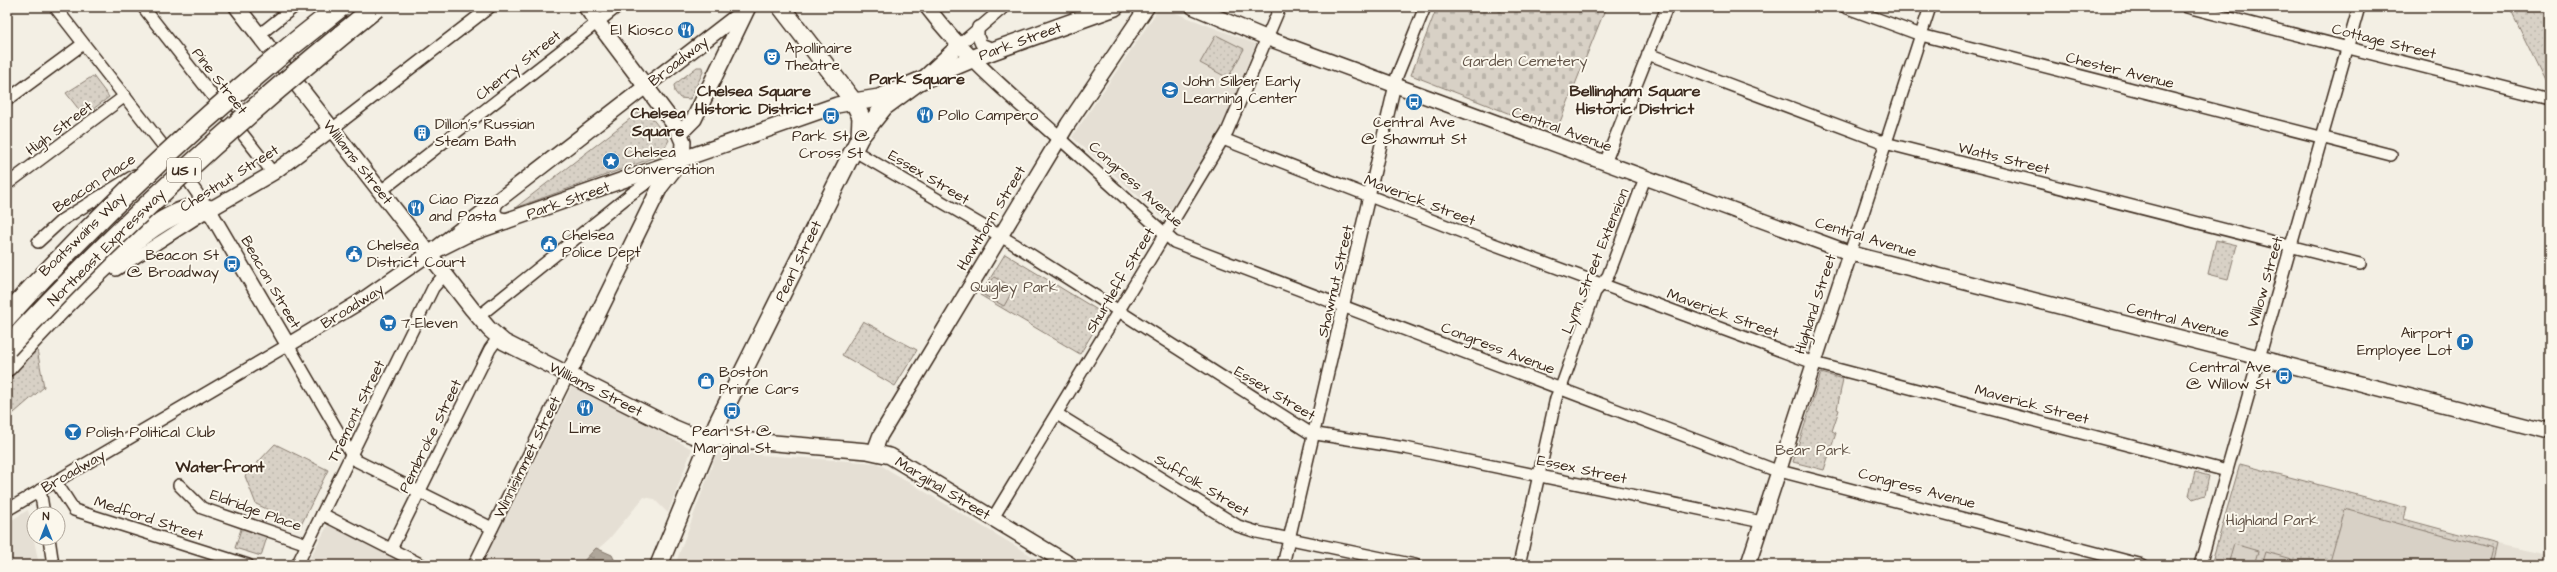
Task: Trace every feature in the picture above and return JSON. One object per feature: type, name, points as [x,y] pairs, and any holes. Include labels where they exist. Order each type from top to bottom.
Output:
[{"type":"highway","points":[[7,316],[86,232],[173,148],[340,7]]},
{"type":"highway","name":"Northeast Expressway","points":[[7,348],[102,248],[163,188],[244,115],[376,7]]},
{"type":"highway","points":[[7,366],[110,268],[141,234],[161,222],[190,208],[209,210]]},
{"type":"main road","name":"Williams Street","points":[[237,7],[430,253],[478,317],[498,338],[670,426],[694,436],[710,439]]},
{"type":"main road","points":[[586,7],[680,133],[683,142],[682,159]]},
{"type":"main road","points":[[781,7],[854,102],[861,117],[857,143]]},
{"type":"main road","name":"Park Street","points":[[430,253],[456,239],[837,105],[873,100],[971,59],[1115,7]]},
{"type":"main road","points":[[680,133],[694,119],[747,8]]},
{"type":"main road","name":"Pearl Street","points":[[659,565],[710,439],[857,143],[884,107],[918,82]]},
{"type":"main road","name":"Winnisimmet Street","points":[[568,375],[660,187],[682,159]]},
{"type":"main road","points":[[495,203],[492,211],[497,220],[506,221]]},
{"type":"main road","name":"Marginal Street","points":[[710,439],[874,452],[906,464],[1070,565]]},
{"type":"street","name":"Beacon Street","points":[[55,7],[168,152],[209,210],[351,454],[357,461],[492,528]]},
{"type":"street","name":"Pine Street","points":[[143,7],[273,173]]},
{"type":"street","points":[[259,35],[294,7]]},
{"type":"street","name":"Chestnut Street","points":[[209,210],[273,173],[490,7]]},
{"type":"street","name":"Cherry Street","points":[[381,191],[617,7]]},
{"type":"street","name":"Congress Avenue","points":[[927,7],[958,46],[971,59],[1158,225],[1165,235],[1174,242],[1560,390],[1778,471],[1871,493],[2143,565]]},
{"type":"street","name":"Pearl Street","points":[[918,82],[978,27],[1004,7]]},
{"type":"street","name":"Hawthorn Street","points":[[874,452],[880,436],[1060,138],[1147,7]]},
{"type":"street","name":"Central Avenue","points":[[1193,7],[1267,38],[1850,253],[2550,432]]},
{"type":"street","name":"Shurtleff Street","points":[[993,518],[1223,139],[1234,119],[1280,7]]},
{"type":"street","name":"Shawmut Street","points":[[1283,565],[1396,85],[1425,7]]},
{"type":"street","points":[[1605,163],[1667,7]]},
{"type":"street","name":"Chester Avenue","points":[[1845,7],[1920,35],[2322,137],[2391,156]]},
{"type":"street","name":"Highland Street","points":[[1748,565],[1930,7]]},
{"type":"street","name":"Cottage Street","points":[[2187,7],[2550,99]]},
{"type":"street","name":"Willow Street","points":[[2200,565],[2359,7]]},
{"type":"street","name":"Broadway","points":[[7,510],[377,291],[430,253],[747,8]]},
{"type":"street","points":[[978,27],[978,37],[981,44],[996,50]]},
{"type":"street","points":[[7,100],[84,44]]},
{"type":"street","name":"Watts Street","points":[[1648,54],[1885,143],[2360,264]]},
{"type":"street","name":"High Street","points":[[10,182],[125,96]]},
{"type":"street","name":"Maverick Street","points":[[1223,139],[1370,197],[1814,363],[2227,471]]},
{"type":"street","name":"Essex Street","points":[[857,143],[1000,237],[1304,430],[1315,434],[1405,448],[1762,522]]},
{"type":"street","name":"Beacon Place","points":[[38,242],[62,220],[168,152]]},
{"type":"street","points":[[478,317],[640,187],[682,159]]},
{"type":"street","name":"Boatswains Way","points":[[7,325],[177,165]]},
{"type":"street","name":"Lynn Street Extension","points":[[1519,565],[1556,398],[1595,292],[1608,276],[1645,178]]},
{"type":"street","name":"Tremont Street","points":[[297,565],[433,288],[445,274]]},
{"type":"street","name":"Pembroke Street","points":[[391,550],[490,350],[498,338]]},
{"type":"street","name":"Winnisimmet Street","points":[[474,565],[568,375]]},
{"type":"street","name":"Suffolk Street","points":[[1057,414],[1229,522],[1247,530],[1415,565]]},
{"type":"street","name":"Medford Street","points":[[56,482],[74,510],[248,565]]},
{"type":"street","name":"Eldridge Place","points":[[179,485],[202,508],[307,544]]},
{"type":"street","points":[[40,490],[43,506]]},
{"type":"street","points":[[322,514],[422,565]]},
{"type":"street","points":[[49,546],[53,565]]},
{"type":"shaded area","name":"John Silber Early Learning Center","points":[[1160,7],[1256,44],[1218,138],[1164,219],[1072,137]]},
{"type":"shaded area","points":[[573,384],[692,449],[668,513],[654,499],[644,497],[609,539],[580,565],[481,565]]},
{"type":"shaded area","points":[[717,452],[877,463],[1047,565],[675,565]]},
{"type":"shaded area","points":[[26,511],[26,546],[35,546],[39,565],[7,565],[7,523]]},
{"type":"shaded area","points":[[329,523],[412,565],[306,565]]},
{"type":"shaded area","points":[[2496,544],[2550,555],[2550,565],[2491,565]]},
{"type":"green space","name":"Garden Cemetery","points":[[1437,7],[1606,7],[1556,132],[1411,75]]},
{"type":"green space","points":[[2509,7],[2550,7],[2550,91]]},
{"type":"green space","points":[[1216,35],[1244,49],[1228,78],[1200,63]]},
{"type":"green space","points":[[697,67],[702,67],[703,72],[690,99],[680,98],[675,92],[674,85]]},
{"type":"green space","points":[[93,76],[109,97],[84,116],[66,93]]},
{"type":"green space","points":[[644,108],[669,140],[661,155],[515,208]]},
{"type":"green space","points":[[2216,240],[2237,245],[2228,279],[2208,274]]},
{"type":"green space","name":"Quigley Park","points":[[1005,254],[1104,314],[1080,354],[980,295]]},
{"type":"green space","points":[[994,277],[1014,288],[1004,306],[984,295]]},
{"type":"green space","points":[[863,321],[917,350],[895,386],[842,355]]},
{"type":"green space","points":[[36,344],[44,387],[7,419],[7,377]]},
{"type":"green space","name":"Bear Park","points":[[1821,373],[1843,379],[1837,409],[1839,410],[1832,431],[1836,433],[1824,470],[1793,462]]},
{"type":"green space","points":[[275,444],[328,470],[301,525],[256,504],[245,476]]},
{"type":"green space","name":"Highland Park","points":[[2240,464],[2407,508],[2404,519],[2496,544],[2491,565],[2211,565]]},
{"type":"green space","points":[[2195,472],[2209,476],[2205,495],[2193,499],[2189,495]]},
{"type":"green space","points":[[2345,509],[2492,549],[2488,565],[2329,565]]},
{"type":"green space","points":[[242,526],[268,534],[261,556],[235,548]]},
{"type":"green space","points":[[2234,544],[2258,551],[2254,565],[2228,565]]},
{"type":"green space","points":[[2266,552],[2291,559],[2289,565],[2262,565]]},
{"type":"water","points":[[596,548],[612,555],[617,565],[580,565]]},
{"type":"place","name":"El Kiosco","points":[[686,30]]},
{"type":"place","name":"Apollinaire Theatre","points":[[772,57]]},
{"type":"place","name":"John Silber Early Learning Center","points":[[1170,90]]},
{"type":"place","name":"Central Ave @ Shawmut St","points":[[1414,102]]},
{"type":"place","name":"Pollo Campero","points":[[925,115]]},
{"type":"place","name":"Park St @ Cross St","points":[[831,116]]},
{"type":"place","name":"Dillon's Russian Steam Bath","points":[[422,133]]},
{"type":"place","name":"Chelsea Conversation","points":[[611,161]]},
{"type":"place","name":"Ciao Pizza and Pasta","points":[[416,208]]},
{"type":"place","name":"Chelsea Police Dept","points":[[549,244]]},
{"type":"place","name":"Chelsea District Court","points":[[354,254]]},
{"type":"place","name":"Beacon St @ Broadway","points":[[232,264]]},
{"type":"place","name":"7-Eleven","points":[[388,323]]},
{"type":"place","name":"Airport Employee Lot","points":[[2465,342]]},
{"type":"place","name":"Central Ave @ Willow St","points":[[2284,376]]},
{"type":"place","name":"Boston Prime Cars","points":[[706,381]]},
{"type":"place","name":"Lime","points":[[585,408]]},
{"type":"place","name":"Pearl St @ Marginal St","points":[[732,411]]},
{"type":"place","name":"Polish Political Club","points":[[73,432]]},
{"type":"district","name":"Park Square","points":[[917,78]]},
{"type":"district","name":"Chelsea Square Historic District","points":[[754,99]]},
{"type":"district","name":"Bellingham Square Historic District","points":[[1635,99]]},
{"type":"district","name":"Chelsea Square","points":[[658,121]]},
{"type":"district","name":"Waterfront","points":[[220,466]]}]
